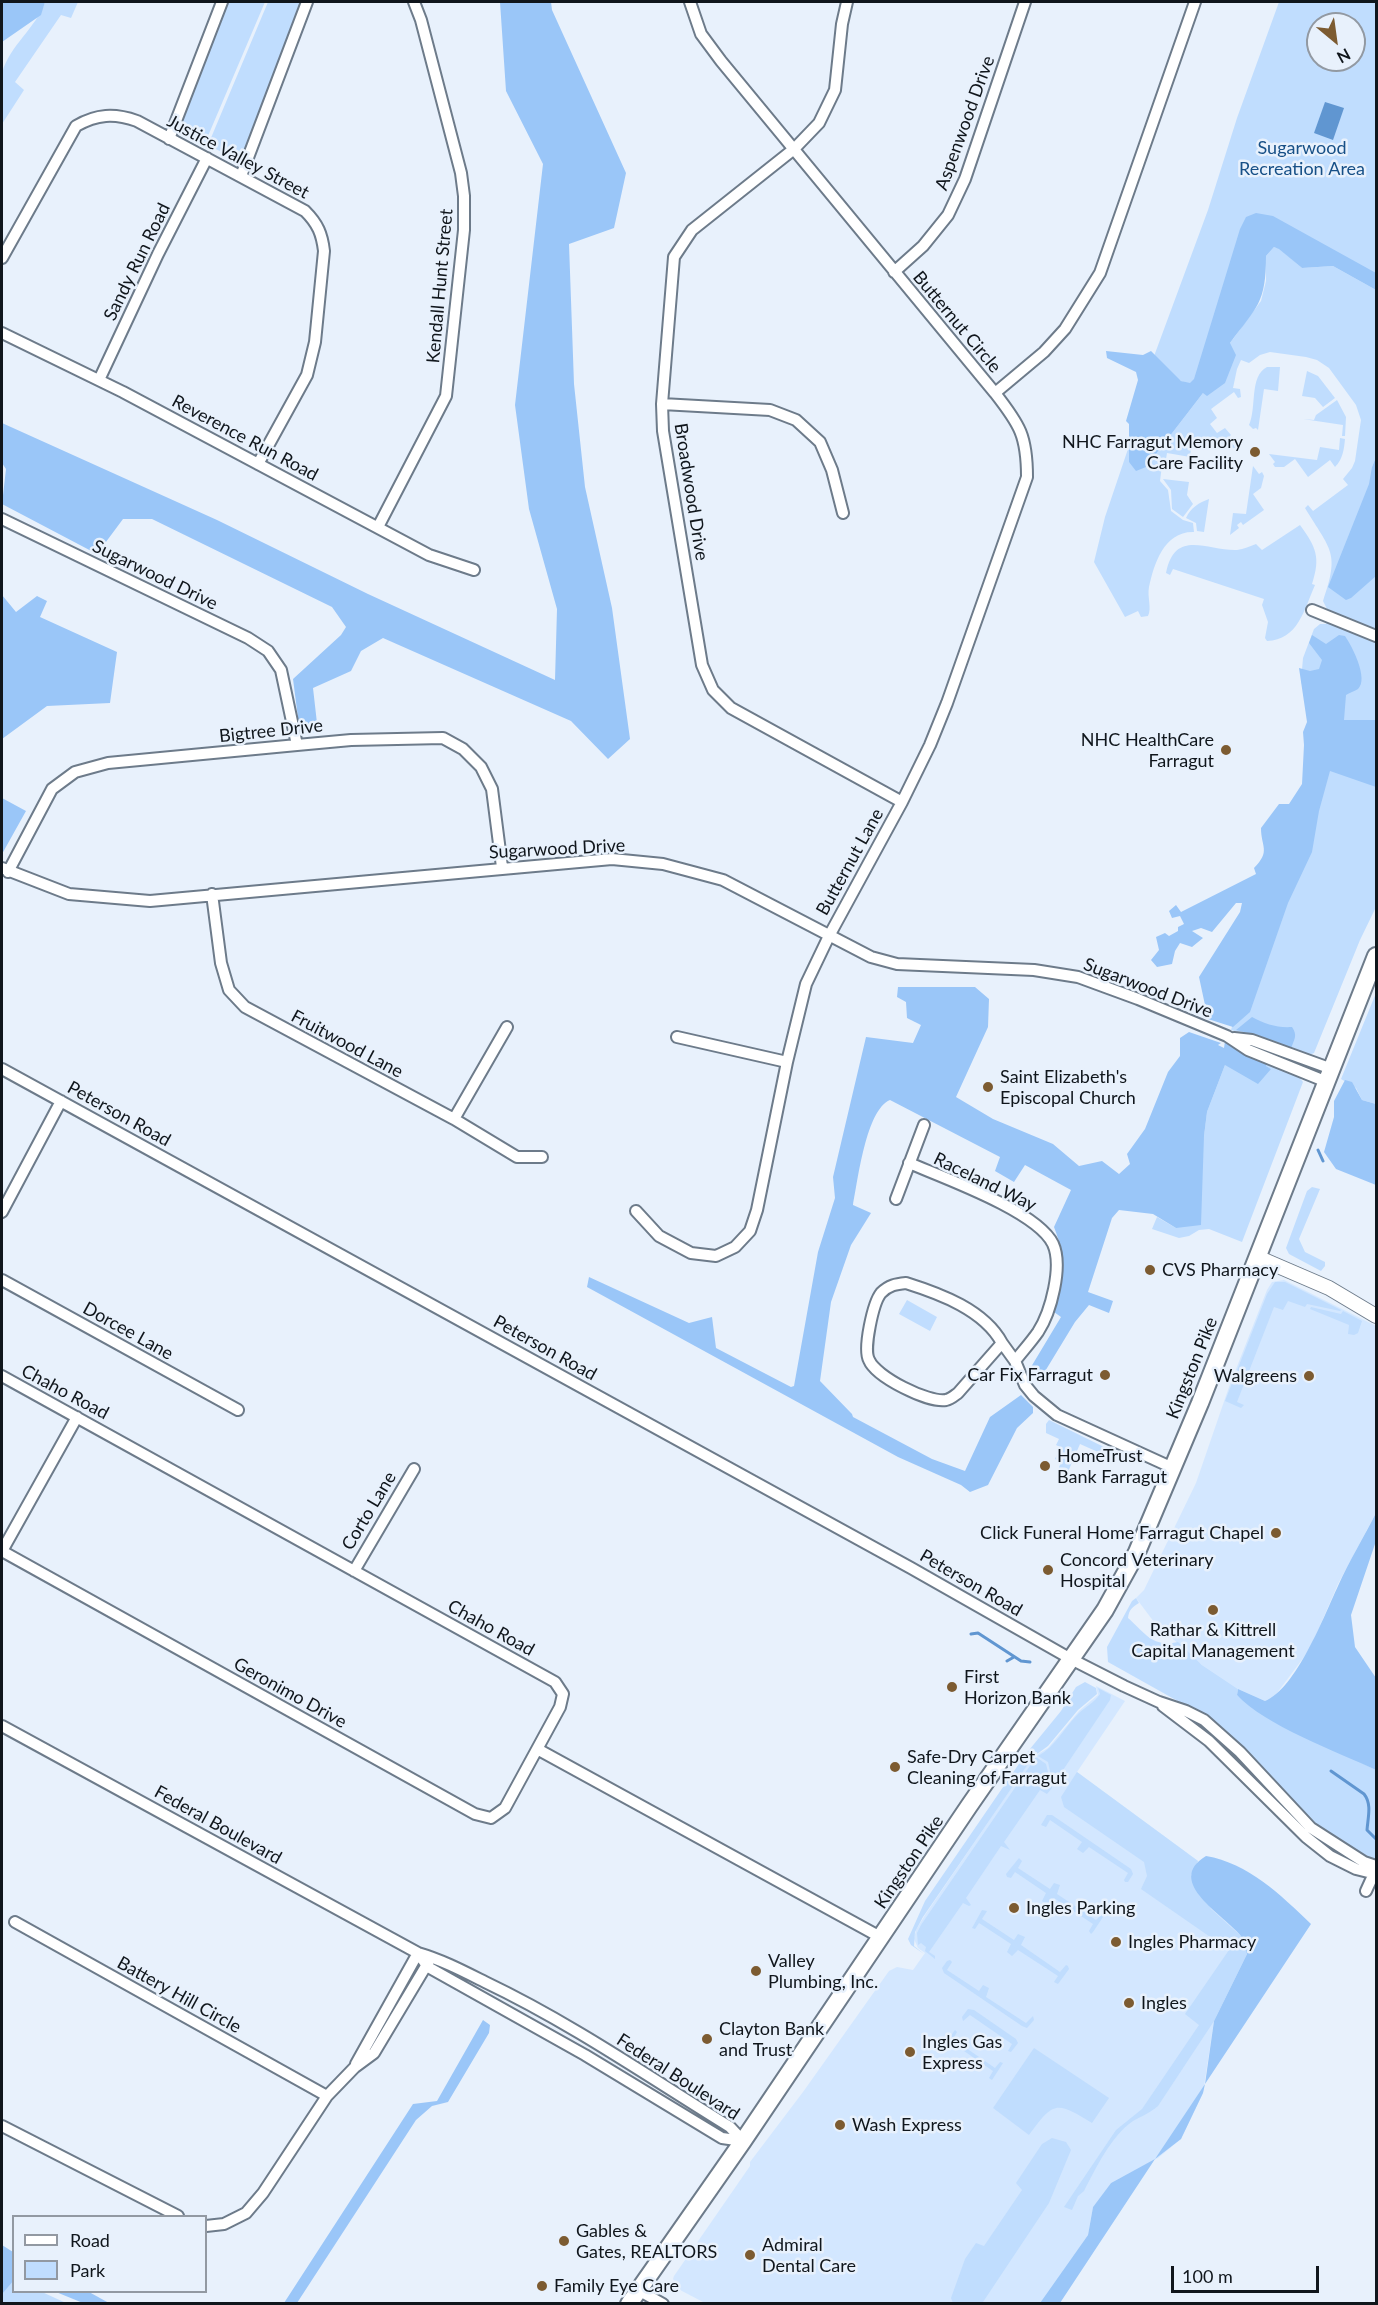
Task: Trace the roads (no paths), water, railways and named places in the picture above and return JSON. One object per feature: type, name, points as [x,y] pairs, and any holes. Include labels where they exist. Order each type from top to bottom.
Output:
[{"type":"main road","name":"Kingston Pike","points":[[634,2297],[882,1938],[969,1806],[1106,1610],[1137,1552],[1173,1468],[1377,956]]},
{"type":"street","points":[[169,139],[222,2]]},
{"type":"street","points":[[241,176],[307,2]]},
{"type":"street","name":"Kendall Hunt Street","points":[[378,527],[446,396],[464,230],[464,196],[459,163],[421,20],[414,2]]},
{"type":"street","name":"Butternut Circle","points":[[690,2],[701,34],[708,44],[995,393],[1044,352],[1065,329],[1100,273],[1195,2]]},
{"type":"street","name":"Broadwood Drive","points":[[847,2],[842,24],[835,90],[819,123],[794,149],[692,230],[674,257],[662,404],[663,431],[702,664],[713,690],[730,708],[902,802]]},
{"type":"street","name":"Aspenwood Drive","points":[[894,272],[923,246],[948,215],[964,179],[1026,2]]},
{"type":"street","name":"Justice Valley Street","points":[[2,258],[76,126],[91,118],[108,115],[123,116],[207,158],[305,212],[319,227],[324,251],[315,342],[307,375],[258,464]]},
{"type":"street","name":"Sandy Run Road","points":[[99,380],[158,254],[207,158]]},
{"type":"street","name":"Reverence Run Road","points":[[2,333],[99,380],[429,555],[474,570]]},
{"type":"street","name":"Butternut Lane","points":[[636,1211],[659,1236],[691,1253],[716,1256],[735,1247],[750,1231],[757,1210],[787,1062],[806,984],[930,746],[1027,477],[1027,450],[1018,424],[995,393]]},
{"type":"street","points":[[662,404],[770,411],[796,420],[820,442],[832,470],[843,513]]},
{"type":"street","name":"Sugarwood Drive","points":[[2,519],[248,638],[268,651],[281,670],[297,745]]},
{"type":"street","points":[[1312,610],[1377,636]]},
{"type":"street","name":"Bigtree Drive","points":[[5,870],[52,789],[75,772],[108,763],[351,740],[443,738],[463,749],[481,766],[492,789],[502,867]]},
{"type":"street","name":"Sugarwood Drive","points":[[5,870],[69,894],[150,901],[502,867],[612,859],[663,864],[723,880],[871,957],[897,964],[1034,970],[1078,977],[1231,1037],[1252,1040],[1264,1050],[1329,1076]]},
{"type":"street","name":"Fruitwood Lane","points":[[212,894],[221,963],[229,990],[245,1007],[454,1119],[517,1157],[542,1157]]},
{"type":"street","points":[[454,1119],[507,1027]]},
{"type":"street","points":[[677,1037],[787,1062]]},
{"type":"street","name":"Peterson Road","points":[[2,1069],[911,1568],[1071,1659],[1159,1702],[1204,1720],[1240,1752],[1271,1794],[1311,1828],[1376,1871]]},
{"type":"street","points":[[2,1212],[62,1101]]},
{"type":"street","points":[[896,1199],[924,1125]]},
{"type":"street","name":"Raceland Way","points":[[909,1163],[1024,1215],[1046,1233],[1052,1242],[1057,1254],[1055,1286],[1039,1330],[1015,1361]]},
{"type":"street","points":[[1257,1257],[1329,1288],[1377,1316]]},
{"type":"street","name":"Dorcee Lane","points":[[2,1280],[238,1410]]},
{"type":"street","points":[[1002,1343],[958,1393],[945,1400],[930,1399],[885,1376],[870,1363],[866,1352],[879,1295],[893,1284],[906,1283],[926,1289],[980,1316],[995,1331],[1015,1361],[1026,1386],[1034,1396],[1057,1415],[1173,1468]]},
{"type":"street","name":"Chaho Road","points":[[2,1376],[555,1682],[563,1694],[560,1707],[538,1750]]},
{"type":"street","points":[[2,1551],[77,1417]]},
{"type":"street","name":"Corto Lane","points":[[354,1571],[414,1469]]},
{"type":"street","name":"Geronimo Drive","points":[[2,1551],[475,1814],[491,1818],[505,1808],[538,1750]]},
{"type":"street","name":"Federal Boulevard","points":[[2,1725],[418,1953],[722,2138],[743,2141]]},
{"type":"street","points":[[538,1750],[882,1938]]},
{"type":"street","points":[[1366,1891],[1376,1871]]},
{"type":"street","name":"Battery Hill Circle","points":[[15,1922],[327,2096]]},
{"type":"street","points":[[355,2067],[418,1953]]},
{"type":"street","points":[[207,2226],[224,2224],[246,2212],[263,2193],[327,2096],[355,2067],[374,2053],[429,1961]]},
{"type":"street","name":"Federal Boulevard","points":[[429,1961],[510,1994],[579,2032],[730,2127],[743,2141]]},
{"type":"street","points":[[395,1996],[405,2001]]},
{"type":"street","points":[[2,2126],[174,2215]]},
{"type":"street","points":[[634,2297],[663,2304]]},
{"type":"waterway","points":[[1318,1150],[1323,1161]]},
{"type":"waterway","points":[[971,1634],[978,1633],[1021,1661],[1030,1662]]},
{"type":"waterway","points":[[1007,1661],[1014,1657]]},
{"type":"waterway","points":[[1331,1771],[1364,1794],[1369,1806],[1367,1830],[1376,1839]]},
{"type":"place","name":"NHC Farragut Memory Care Facility","points":[[1255,452]]},
{"type":"place","name":"NHC HealthCare Farragut","points":[[1226,750]]},
{"type":"place","name":"Saint Elizabeth's Episcopal Church","points":[[988,1087]]},
{"type":"place","name":"CVS Pharmacy","points":[[1150,1270]]},
{"type":"place","name":"Car Fix Farragut","points":[[1105,1375]]},
{"type":"place","name":"Walgreens","points":[[1309,1376]]},
{"type":"place","name":"HomeTrust Bank Farragut","points":[[1045,1466]]},
{"type":"place","name":"Click Funeral Home Farragut Chapel","points":[[1276,1533]]},
{"type":"place","name":"Concord Veterinary Hospital","points":[[1048,1570]]},
{"type":"place","name":"Rathar & Kittrell Capital Management","points":[[1213,1610]]},
{"type":"place","name":"First Horizon Bank","points":[[952,1687]]},
{"type":"place","name":"Safe-Dry Carpet Cleaning of Farragut","points":[[895,1767]]},
{"type":"place","name":"Ingles Parking","points":[[1014,1908]]},
{"type":"place","name":"Ingles Pharmacy","points":[[1116,1942]]},
{"type":"place","name":"Valley Plumbing, Inc.","points":[[756,1971]]},
{"type":"place","name":"Ingles","points":[[1129,2003]]},
{"type":"place","name":"Clayton Bank and Trust","points":[[707,2039]]},
{"type":"place","name":"Ingles Gas Express","points":[[910,2052]]},
{"type":"place","name":"Wash Express","points":[[840,2125]]},
{"type":"place","name":"Gables & Gates, REALTORS","points":[[564,2241]]},
{"type":"place","name":"Admiral Dental Care","points":[[750,2255]]},
{"type":"place","name":"Family Eye Care","points":[[542,2286]]},
{"type":"park label","name":"Sugarwood Recreation Area","points":[[1302,158]]}]
